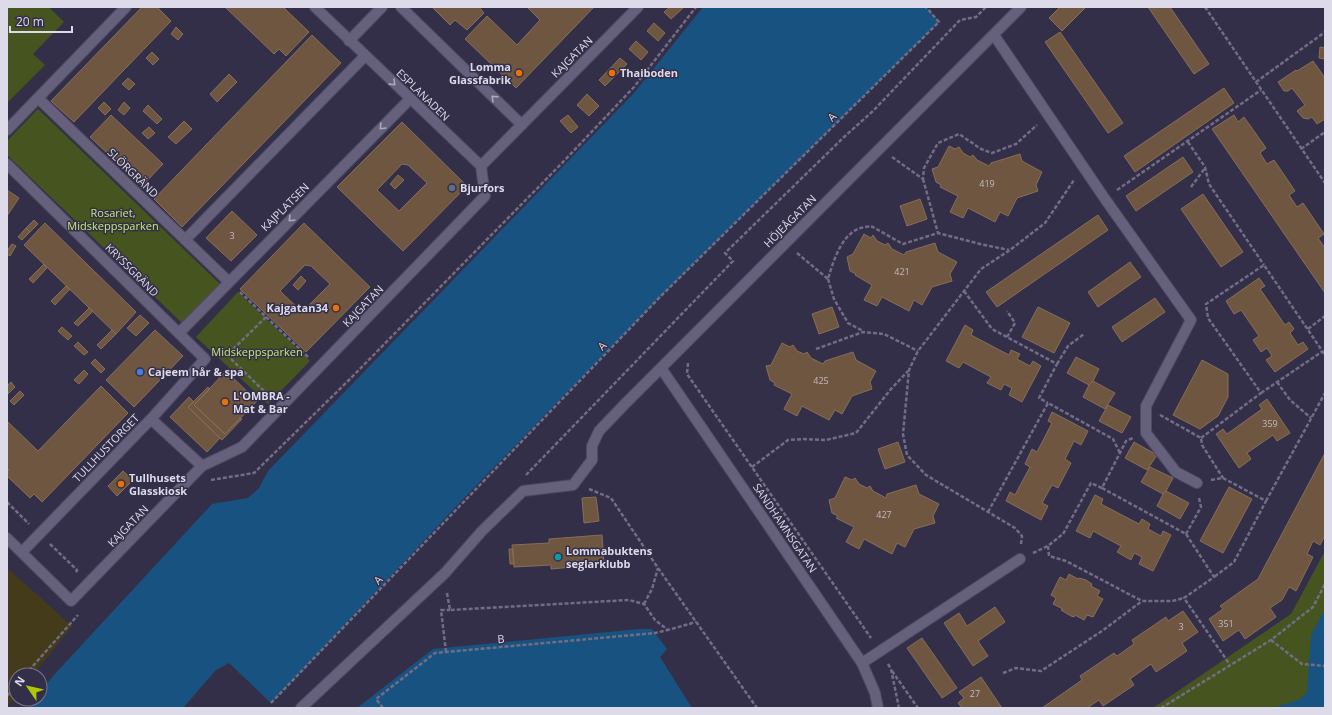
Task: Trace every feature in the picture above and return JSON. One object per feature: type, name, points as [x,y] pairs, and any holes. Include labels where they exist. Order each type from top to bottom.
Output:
[{"type":"street","points":[[7,130],[126,7]]},
{"type":"street","name":"ESPLANADEN","points":[[315,7],[481,166]]},
{"type":"street","points":[[349,41],[382,7]]},
{"type":"street","points":[[401,7],[522,125]]},
{"type":"street","name":"KAJGATAN","points":[[22,552],[71,601],[202,466],[242,447],[486,196],[481,166],[638,7]]},
{"type":"street","name":"HÖJEÅGATAN","points":[[573,484],[592,460],[592,446],[599,431],[708,319],[1021,7]]},
{"type":"street","points":[[994,35],[1083,166],[1192,320],[1146,406],[1146,433],[1176,472],[1197,483]]},
{"type":"street","points":[[185,240],[365,56]]},
{"type":"street","name":"SLÖRGRÄND","points":[[38,98],[229,282]]},
{"type":"street","name":"KAJPLATSEN","points":[[179,333],[410,99]]},
{"type":"street","name":"KRYSSGRÄND","points":[[7,164],[205,359]]},
{"type":"street","name":"TULLHUSTORGET","points":[[22,552],[151,419],[205,359]]},
{"type":"street","name":"SANDHAMNSGATAN","points":[[661,368],[862,663],[875,693],[878,708]]},
{"type":"street","points":[[151,419],[202,466]]},
{"type":"street","points":[[301,708],[445,573],[482,531],[523,491],[573,484]]},
{"type":"street","points":[[7,538],[22,552]]},
{"type":"street","points":[[862,663],[1020,559]]},
{"type":"path","points":[[205,481],[254,473],[350,379],[628,93],[696,7]]},
{"type":"path","name":"A","points":[[271,703],[660,297],[939,22],[926,7]]},
{"type":"path","points":[[525,476],[733,261],[725,254],[844,137],[873,111],[960,20],[976,17],[986,7]]},
{"type":"path","points":[[1205,7],[1325,183]]},
{"type":"path","points":[[1256,82],[1325,32]]},
{"type":"path","points":[[1106,198],[1261,90]]},
{"type":"path","points":[[938,233],[923,179],[924,168],[938,143],[959,134],[981,149],[992,153],[1016,144],[1048,115]]},
{"type":"path","points":[[1301,149],[1325,132]]},
{"type":"path","points":[[1188,141],[1205,167],[1209,184],[1325,355]]},
{"type":"path","points":[[891,156],[923,179]]},
{"type":"path","points":[[752,467],[788,440],[826,440],[856,433],[908,370],[918,350],[981,269],[1010,250],[1045,223],[1083,166]]},
{"type":"path","points":[[1191,187],[1205,167]]},
{"type":"path","points":[[863,332],[848,323],[834,299],[828,279],[832,263],[847,236],[858,229],[871,226],[903,244],[938,233],[1010,250]]},
{"type":"path","points":[[795,252],[828,279]]},
{"type":"path","points":[[1261,393],[1208,318],[1206,304],[1264,265]]},
{"type":"path","points":[[229,282],[319,368]]},
{"type":"path","points":[[964,291],[992,329],[1057,364]]},
{"type":"path","points":[[1007,311],[1015,322],[1007,337]]},
{"type":"path","points":[[1308,329],[1325,316]]},
{"type":"path","points":[[266,317],[227,355],[281,407]]},
{"type":"path","points":[[816,349],[863,332],[884,334],[918,350]]},
{"type":"path","points":[[1084,334],[1068,346],[1039,398],[1113,439],[1120,453]]},
{"type":"path","points":[[1201,438],[1261,393],[1323,350]]},
{"type":"path","points":[[690,359],[687,374],[918,708]]},
{"type":"path","points":[[908,370],[903,434],[907,455],[926,475],[1015,528],[1022,536],[1020,559],[1048,546],[1063,534],[1091,484],[1102,488],[1186,534],[1214,577]]},
{"type":"path","points":[[1277,382],[1290,400],[1311,418]]},
{"type":"path","points":[[1048,546],[1049,556],[1066,561],[1142,601],[1172,601],[1184,598],[1234,562],[1325,393]]},
{"type":"path","points":[[988,512],[1048,403]]},
{"type":"path","points":[[1146,406],[1201,438]]},
{"type":"path","points":[[1102,488],[1126,441],[1146,433]]},
{"type":"path","points":[[1201,438],[1202,445],[1223,478],[1266,501]]},
{"type":"path","points":[[1186,534],[1201,507],[1197,483],[1223,478]]},
{"type":"path","points":[[573,484],[593,490],[611,498],[756,708]]},
{"type":"path","points":[[7,502],[40,534]]},
{"type":"path","points":[[644,604],[652,589],[658,568]]},
{"type":"path","points":[[445,573],[450,610]]},
{"type":"path","points":[[1161,708],[1271,640],[1313,607],[1325,584]]},
{"type":"path","points":[[1184,598],[1230,665]]},
{"type":"path","points":[[446,652],[442,610],[629,600],[644,604],[655,620],[668,630]]},
{"type":"path","points":[[1003,673],[1016,668],[1041,671],[1102,631],[1142,601]]},
{"type":"path","points":[[32,667],[79,614]]},
{"type":"path","name":"B","points":[[383,708],[376,699],[434,653],[655,633],[696,622]]},
{"type":"path","points":[[1271,640],[1302,664],[1325,666]]},
{"type":"path","points":[[891,668],[899,708]]},
{"type":"green space","points":[[7,7],[49,7],[64,22],[33,54],[45,65],[7,103]]},
{"type":"green space","name":"Rosariet, Midskeppsparken","points":[[38,109],[220,284],[182,323],[7,155],[7,141]]},
{"type":"green space","name":"Midskeppsparken","points":[[238,292],[310,361],[268,404],[196,337]]},
{"type":"green space","points":[[1325,551],[1325,708],[1153,708],[1291,614]]},
{"type":"sand","points":[[7,568],[72,626],[39,667],[8,667],[7,707]]},
{"type":"water","points":[[703,7],[926,7],[939,22],[660,297],[467,495],[271,703],[229,663],[216,670],[183,708],[28,708],[48,707],[48,683],[53,676],[212,504],[248,498],[259,488],[268,471],[634,93]]},
{"type":"water","points":[[1325,609],[1325,708],[1272,708],[1299,700],[1307,692],[1311,635]]},
{"type":"water","points":[[652,629],[667,649],[660,657],[692,708],[357,708],[433,649]]},
{"type":"building","points":[[142,7],[157,7],[171,21],[74,122],[51,101]]},
{"type":"building","points":[[225,7],[283,7],[309,32],[286,56],[279,49],[274,54]]},
{"type":"building","points":[[432,7],[479,7],[484,13],[467,30],[455,20],[450,25]]},
{"type":"building","points":[[527,7],[594,7],[516,88],[465,39],[487,16],[517,45],[540,20]]},
{"type":"building","points":[[670,7],[683,8],[671,19],[664,12]]},
{"type":"building","points":[[1060,7],[1086,7],[1062,31],[1049,18]]},
{"type":"building","points":[[1148,7],[1170,7],[1209,64],[1194,74]]},
{"type":"building","points":[[654,23],[665,33],[658,41],[647,31]]},
{"type":"building","points":[[176,27],[183,34],[178,40],[171,34]]},
{"type":"building","points":[[1060,32],[1123,123],[1108,133],[1045,42]]},
{"type":"building","points":[[312,35],[341,63],[182,227],[154,199]]},
{"type":"building","points":[[636,41],[648,52],[641,60],[629,49]]},
{"type":"building","points":[[1320,47],[1325,48],[1325,59],[1319,58]]},
{"type":"building","points":[[152,52],[159,59],[153,65],[146,58]]},
{"type":"building","points":[[620,58],[627,64],[605,86],[599,80]]},
{"type":"building","points":[[1313,61],[1325,78],[1325,119],[1317,124],[1312,117],[1308,119],[1303,118],[1297,111],[1305,105],[1292,88],[1288,91],[1284,91],[1278,82]]},
{"type":"building","points":[[229,74],[237,82],[217,102],[210,94]]},
{"type":"building","points":[[128,78],[135,84],[129,90],[122,84]]},
{"type":"building","points":[[1224,88],[1234,103],[1135,172],[1124,156]]},
{"type":"building","points":[[587,94],[599,106],[589,116],[577,105]]},
{"type":"building","points":[[104,102],[111,109],[105,115],[98,108]]},
{"type":"building","points":[[124,102],[130,108],[124,115],[118,110]]},
{"type":"building","points":[[148,105],[162,119],[157,124],[143,111]]},
{"type":"building","points":[[111,115],[163,164],[142,186],[90,137]]},
{"type":"building","points":[[568,115],[578,127],[571,133],[560,121]]},
{"type":"building","points":[[1234,115],[1238,122],[1244,117],[1266,148],[1260,153],[1267,164],[1274,160],[1295,191],[1289,195],[1297,207],[1303,203],[1324,234],[1318,238],[1325,248],[1325,293],[1212,129]]},
{"type":"building","points":[[184,121],[192,129],[176,144],[168,137]]},
{"type":"building","points":[[402,122],[467,186],[403,251],[337,187]],"holes":[[[402,164],[408,165],[427,183],[399,211],[377,190]]]},
{"type":"building","points":[[149,127],[155,133],[148,139],[142,133]]},
{"type":"building","points":[[949,146],[955,149],[959,147],[963,153],[970,157],[973,155],[977,160],[989,166],[991,163],[1020,154],[1022,161],[1042,172],[1036,185],[1038,191],[1017,198],[1008,216],[1000,212],[995,222],[968,208],[963,218],[950,212],[958,196],[940,187],[941,185],[936,182],[932,169],[938,167]]},
{"type":"building","points":[[1183,157],[1193,172],[1136,211],[1126,196]]},
{"type":"building","points":[[398,175],[404,180],[395,189],[390,184]]},
{"type":"building","points":[[7,190],[19,198],[7,216]]},
{"type":"building","points":[[1203,194],[1243,252],[1221,267],[1181,209]]},
{"type":"building","points":[[920,199],[927,219],[907,226],[900,206]]},
{"type":"building","points":[[232,211],[257,235],[231,261],[206,238]]},
{"type":"building","points":[[1098,215],[1108,230],[997,307],[986,292]]},
{"type":"building","points":[[34,220],[38,224],[30,232],[26,228]]},
{"type":"building","points":[[45,223],[136,312],[116,334],[24,245]]},
{"type":"building","points":[[304,223],[370,287],[306,352],[240,289]],"holes":[[[305,265],[311,266],[330,284],[302,312],[280,291]]]},
{"type":"building","points":[[26,228],[30,232],[22,240],[18,237]]},
{"type":"building","points":[[864,234],[871,238],[873,235],[877,241],[885,245],[888,243],[892,249],[904,255],[906,252],[935,243],[938,252],[957,262],[950,274],[952,281],[932,287],[922,305],[914,300],[909,311],[882,297],[877,306],[864,300],[872,285],[850,271],[847,257],[853,254]]},
{"type":"building","points":[[12,244],[16,246],[10,256],[7,254],[7,251]]},
{"type":"building","points":[[1130,262],[1141,277],[1098,307],[1088,292]]},
{"type":"building","points":[[44,264],[47,268],[33,283],[29,279]]},
{"type":"building","points":[[301,276],[306,281],[298,290],[293,285]]},
{"type":"building","points":[[1259,278],[1265,286],[1260,289],[1285,325],[1289,322],[1294,329],[1290,333],[1298,345],[1303,342],[1308,349],[1275,372],[1266,360],[1272,356],[1267,348],[1261,352],[1253,340],[1259,336],[1241,310],[1234,314],[1226,301]]},
{"type":"building","points":[[66,286],[70,289],[55,305],[51,301]]},
{"type":"building","points":[[1155,298],[1165,312],[1122,342],[1112,327]]},
{"type":"building","points":[[832,307],[839,327],[819,334],[812,314]]},
{"type":"building","points":[[1038,307],[1070,323],[1054,353],[1022,337]]},
{"type":"building","points":[[89,308],[93,311],[78,326],[74,323]]},
{"type":"building","points":[[140,315],[149,323],[136,336],[127,328]]},
{"type":"building","points":[[965,325],[973,330],[971,335],[1009,355],[1011,350],[1020,354],[1017,359],[1030,366],[1033,361],[1041,366],[1022,402],[1009,395],[1012,388],[1004,384],[1001,390],[987,383],[991,377],[963,362],[959,368],[946,361]]},
{"type":"building","points":[[62,327],[72,336],[68,340],[58,331]]},
{"type":"building","points":[[112,330],[116,334],[101,349],[97,345]]},
{"type":"building","points":[[155,330],[183,356],[134,407],[106,380]]},
{"type":"building","points":[[78,342],[88,352],[84,355],[74,346]]},
{"type":"building","points":[[782,343],[790,347],[793,345],[797,351],[804,354],[807,352],[811,358],[823,364],[825,361],[853,352],[856,360],[876,371],[870,382],[872,389],[852,396],[842,414],[835,410],[829,420],[802,406],[797,416],[784,409],[792,394],[774,385],[775,383],[770,380],[766,366],[771,365]]},
{"type":"building","points":[[1076,357],[1099,369],[1093,381],[1089,385],[1067,373]]},
{"type":"building","points":[[95,359],[105,369],[101,373],[91,363]]},
{"type":"building","points":[[1202,360],[1228,374],[1228,397],[1218,416],[1200,429],[1173,415]]},
{"type":"building","points":[[84,370],[88,374],[79,384],[74,380]]},
{"type":"building","points":[[226,371],[257,401],[225,434],[194,405]]},
{"type":"building","points":[[1093,381],[1115,393],[1105,409],[1083,397],[1089,385]]},
{"type":"building","points":[[11,382],[15,387],[7,395],[7,386]]},
{"type":"building","points":[[101,386],[128,413],[42,502],[34,494],[30,498],[7,476],[7,471],[9,470],[7,468],[7,421],[38,451]]},
{"type":"building","points":[[208,387],[210,389],[194,405],[225,434],[240,418],[242,419],[222,440],[188,407]]},
{"type":"building","points":[[20,391],[24,395],[14,405],[10,401]]},
{"type":"building","points":[[189,397],[194,402],[188,407],[220,438],[207,452],[170,417]]},
{"type":"building","points":[[1267,399],[1290,433],[1277,441],[1273,435],[1247,453],[1251,459],[1239,468],[1216,434],[1223,429],[1227,434],[1262,409],[1259,405]]},
{"type":"building","points":[[1108,405],[1131,417],[1122,433],[1099,421]]},
{"type":"building","points":[[1052,412],[1088,431],[1081,445],[1074,441],[1065,459],[1071,463],[1058,488],[1052,485],[1042,503],[1048,506],[1041,520],[1006,501],[1010,492],[1015,495],[1030,467],[1025,464],[1032,449],[1037,452],[1052,423],[1048,421]]},
{"type":"building","points":[[898,442],[905,462],[885,469],[878,449]]},
{"type":"building","points":[[1134,442],[1157,455],[1147,470],[1125,458]]},
{"type":"building","points":[[1325,453],[1325,535],[1320,545],[1313,541],[1307,554],[1313,557],[1296,591],[1289,587],[1282,600],[1270,608],[1276,617],[1245,639],[1239,630],[1223,641],[1209,619],[1223,609],[1220,606],[1258,579]]},
{"type":"building","points":[[1150,467],[1173,478],[1163,494],[1141,482]]},
{"type":"building","points":[[123,471],[133,480],[117,496],[108,486]]},
{"type":"building","points":[[845,477],[852,480],[855,478],[859,484],[867,488],[870,486],[873,491],[886,498],[887,494],[916,485],[919,494],[939,504],[933,516],[935,523],[914,529],[905,547],[897,543],[892,554],[864,539],[859,549],[846,542],[854,527],[836,518],[838,516],[832,513],[829,500],[835,498]]},
{"type":"building","points":[[1229,487],[1252,499],[1223,553],[1200,541]]},
{"type":"building","points":[[1166,491],[1189,503],[1180,519],[1157,506]]},
{"type":"building","points":[[1095,495],[1103,499],[1101,504],[1139,524],[1142,519],[1150,524],[1148,529],[1161,536],[1163,531],[1171,535],[1153,571],[1139,564],[1142,557],[1134,553],[1131,560],[1117,552],[1121,546],[1093,531],[1090,538],[1076,531]]},
{"type":"building","points":[[596,497],[599,521],[584,523],[582,498]]},
{"type":"building","name":"Lommabuktens seglarklubb","points":[[602,535],[604,564],[551,569],[551,565],[514,567],[512,545],[549,543],[549,539]]},
{"type":"building","points":[[509,549],[513,549],[514,564],[510,564]]},
{"type":"building","points":[[1069,574],[1078,579],[1086,580],[1092,584],[1091,586],[1100,591],[1097,596],[1103,599],[1093,617],[1087,615],[1084,620],[1075,615],[1074,617],[1053,604],[1056,598],[1051,595],[1060,577],[1066,580]]},
{"type":"building","points":[[995,607],[1005,622],[978,641],[988,656],[973,666],[944,623],[959,613],[967,626]]},
{"type":"building","points":[[1183,611],[1198,632],[1182,643],[1187,651],[1156,672],[1151,664],[1130,679],[1134,685],[1103,706],[1099,700],[1087,708],[1042,708],[1082,680],[1080,676],[1114,653],[1117,656],[1134,644],[1132,640],[1166,617],[1168,621]]},
{"type":"building","points":[[922,638],[957,688],[942,698],[907,648]]},
{"type":"building","points":[[981,677],[1002,708],[962,708],[958,703],[964,698],[959,692]]},
{"type":"place","name":"Lomma Glassfabrik","points":[[519,73]]},
{"type":"place","name":"Thaiboden","points":[[612,73]]},
{"type":"place","name":"Bjurfors","points":[[452,188]]},
{"type":"place","name":"Kajgatan34","points":[[336,308]]},
{"type":"place","name":"Cajeem hår & spa","points":[[140,372]]},
{"type":"place","name":"L'OMBRA - Mat & Bar","points":[[225,402]]},
{"type":"place","name":"Tullhusets Glasskiosk","points":[[121,484]]},
{"type":"place","name":"Lommabuktens seglarklubb","points":[[558,557]]}]
